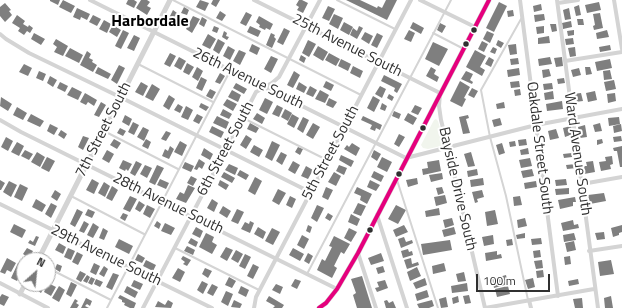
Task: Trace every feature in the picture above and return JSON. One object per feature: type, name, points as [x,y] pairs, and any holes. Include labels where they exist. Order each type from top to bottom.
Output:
[{"type":"street","name":"26th Avenue South","points":[[90,0],[406,158]]},
{"type":"street","name":"7th Street South","points":[[42,252],[170,0]]},
{"type":"street","name":"25th Avenue South","points":[[254,0],[440,93]]},
{"type":"street","name":"6th Street South","points":[[143,308],[256,92],[279,77],[320,0]]},
{"type":"street","name":"5th Street South","points":[[254,308],[259,290],[411,0]]},
{"type":"street","points":[[420,0],[475,27]]},
{"type":"street","points":[[319,308],[326,303],[337,289],[358,253],[489,0]]},
{"type":"street","name":"Oakdale Street South","points":[[520,0],[558,296]]},
{"type":"street","points":[[557,2],[578,0]]},
{"type":"street","points":[[614,0],[620,26],[622,49]]},
{"type":"street","name":"Ward Avenue South","points":[[557,2],[582,184],[594,289],[598,308]]},
{"type":"street","points":[[0,34],[29,53],[310,192]]},
{"type":"street","points":[[565,61],[622,52]]},
{"type":"street","name":"Bayside Drive South","points":[[440,93],[438,106],[485,308]]},
{"type":"street","points":[[406,158],[536,126],[622,109]]},
{"type":"street","name":"28th Avenue South","points":[[0,120],[21,132],[337,289]]},
{"type":"street","points":[[582,184],[622,178]]},
{"type":"street","name":"29th Avenue South","points":[[0,204],[212,308]]},
{"type":"street","points":[[377,215],[407,308]]},
{"type":"street","points":[[589,251],[622,246]]},
{"type":"street","points":[[358,253],[376,308]]},
{"type":"street","points":[[0,284],[48,308]]},
{"type":"street","points":[[485,308],[594,289]]},
{"type":"street","points":[[529,300],[531,308]]},
{"type":"lane","points":[[173,0],[361,95]]},
{"type":"lane","points":[[337,0],[395,29]]},
{"type":"lane","points":[[307,274],[450,0]]},
{"type":"lane","points":[[522,18],[481,90],[490,137],[506,196],[529,300]]},
{"type":"lane","points":[[433,34],[464,49]]},
{"type":"lane","points":[[137,64],[213,102]]},
{"type":"lane","points":[[107,308],[230,70]]},
{"type":"lane","points":[[243,118],[327,160]]},
{"type":"lane","points":[[103,131],[178,169]]},
{"type":"lane","points":[[396,178],[438,308]]},
{"type":"lane","points":[[70,196],[144,234]]},
{"type":"lane","points":[[174,248],[259,290]]},
{"type":"lane","points":[[56,272],[111,300]]},
{"type":"shaded area","points":[[436,119],[438,121],[443,144],[441,146],[428,149],[423,148],[421,145],[434,120]]},
{"type":"building","points":[[50,0],[60,0],[58,5]]},
{"type":"building","points":[[63,0],[75,6],[71,13],[59,7]]},
{"type":"building","points":[[128,0],[134,0],[137,2],[134,8],[126,4]]},
{"type":"building","points":[[141,0],[147,0],[150,2],[147,6],[151,8],[147,15],[136,8]]},
{"type":"building","points":[[200,0],[209,3],[205,11],[196,7]]},
{"type":"building","points":[[213,0],[220,0],[216,7],[211,4]]},
{"type":"building","points":[[299,0],[308,3],[303,13],[297,10],[299,7],[296,5]]},
{"type":"building","points":[[346,0],[360,0],[377,8],[378,6],[382,8],[386,0],[397,0],[387,20]]},
{"type":"building","points":[[499,2],[507,6],[494,32],[486,28]]},
{"type":"building","points":[[599,2],[601,10],[587,13],[585,5]]},
{"type":"building","points":[[5,3],[11,10],[9,11],[12,15],[5,22],[0,16],[0,7]]},
{"type":"building","points":[[541,4],[542,10],[534,12],[533,6]]},
{"type":"building","points":[[579,5],[581,15],[576,16],[574,7]]},
{"type":"building","points":[[328,6],[335,9],[329,21],[322,18]]},
{"type":"building","points":[[184,7],[189,10],[187,15],[181,13]]},
{"type":"building","points":[[77,8],[90,14],[87,20],[81,17],[80,20],[73,17]]},
{"type":"building","points":[[569,8],[571,19],[565,20],[563,10]]},
{"type":"building","points":[[173,10],[177,13],[171,24],[167,22]]},
{"type":"building","points":[[513,10],[514,16],[508,17],[507,11]]},
{"type":"building","points":[[220,11],[226,15],[222,21],[216,18]]},
{"type":"building","points":[[246,12],[252,15],[246,26],[240,23]]},
{"type":"building","points":[[600,13],[603,28],[594,30],[593,26],[595,25],[593,14]]},
{"type":"building","points":[[334,14],[343,18],[338,29],[329,24]]},
{"type":"building","points":[[544,14],[545,20],[535,22],[534,15]]},
{"type":"building","points":[[17,15],[25,21],[23,24],[28,27],[29,25],[33,28],[30,33],[27,31],[24,35],[18,31],[20,28],[12,23]]},
{"type":"building","points":[[93,15],[101,19],[97,26],[89,22]]},
{"type":"building","points":[[193,16],[200,19],[192,33],[186,29]]},
{"type":"building","points":[[259,16],[273,24],[270,30],[266,28],[265,30],[259,27],[260,25],[256,22]]},
{"type":"building","points":[[202,17],[207,20],[204,27],[199,24]]},
{"type":"building","points":[[577,19],[583,19],[584,25],[578,25]]},
{"type":"building","points":[[104,20],[111,24],[107,33],[99,29]]},
{"type":"building","points":[[571,21],[572,27],[563,29],[562,23]]},
{"type":"building","points":[[344,22],[353,27],[349,35],[340,30]]},
{"type":"building","points":[[413,22],[424,28],[421,34],[410,28]]},
{"type":"building","points":[[440,23],[446,26],[442,33],[437,30]]},
{"type":"building","points":[[550,24],[556,24],[557,31],[552,32]]},
{"type":"building","points":[[113,25],[121,30],[117,37],[109,32]]},
{"type":"building","points":[[214,26],[219,28],[217,33],[212,31]]},
{"type":"building","points":[[250,26],[261,31],[258,37],[247,32]]},
{"type":"building","points":[[359,26],[363,28],[357,39],[350,35],[353,28],[357,31]]},
{"type":"building","points":[[544,26],[544,33],[537,34],[536,27]]},
{"type":"building","points":[[284,28],[290,31],[283,45],[277,42]]},
{"type":"building","points":[[123,30],[129,33],[121,49],[115,46]]},
{"type":"building","points":[[409,30],[415,33],[411,42],[404,39]]},
{"type":"building","points":[[574,30],[574,35],[568,36],[567,31]]},
{"type":"building","points":[[607,30],[609,37],[597,39],[596,33]]},
{"type":"building","points":[[224,31],[227,33],[226,36],[229,37],[227,40],[222,37]]},
{"type":"building","points":[[487,31],[494,34],[490,43],[483,39]]},
{"type":"building","points":[[365,32],[373,36],[369,44],[361,39]]},
{"type":"building","points":[[34,33],[45,39],[41,45],[31,39]]},
{"type":"building","points":[[271,33],[275,35],[274,37],[276,39],[272,48],[266,45]]},
{"type":"building","points":[[377,33],[383,36],[377,48],[371,45]]},
{"type":"building","points":[[208,34],[216,39],[210,49],[202,45]]},
{"type":"building","points":[[134,35],[140,38],[134,51],[127,48]]},
{"type":"building","points":[[549,36],[550,43],[538,44],[538,38]]},
{"type":"building","points":[[573,38],[574,44],[566,45],[565,39]]},
{"type":"building","points":[[56,39],[68,46],[63,56],[54,52],[57,47],[53,44]]},
{"type":"building","points":[[218,39],[225,43],[219,54],[213,50]]},
{"type":"building","points":[[308,40],[316,44],[309,57],[302,53]]},
{"type":"building","points":[[498,40],[504,43],[501,48],[496,45]]},
{"type":"building","points":[[482,41],[488,44],[484,52],[478,49]]},
{"type":"building","points":[[433,42],[448,49],[439,66],[425,59]]},
{"type":"building","points":[[252,44],[260,48],[257,55],[249,51]]},
{"type":"building","points":[[516,44],[517,54],[510,55],[508,45]]},
{"type":"building","points":[[610,45],[611,50],[600,52],[599,47]]},
{"type":"building","points":[[228,46],[235,50],[230,60],[223,56]]},
{"type":"building","points":[[318,46],[328,52],[323,61],[313,55]]},
{"type":"building","points":[[493,47],[497,49],[495,54],[490,52]]},
{"type":"building","points":[[575,47],[576,56],[570,57],[568,48]]},
{"type":"building","points":[[70,48],[83,55],[79,63],[65,56]]},
{"type":"building","points":[[239,50],[246,53],[240,65],[233,61]]},
{"type":"building","points":[[475,50],[486,56],[480,67],[485,70],[482,76],[466,67]]},
{"type":"building","points":[[87,51],[91,54],[89,58],[97,65],[93,72],[80,65]]},
{"type":"building","points":[[170,53],[176,56],[170,67],[164,64]]},
{"type":"building","points":[[329,53],[340,59],[336,66],[325,60]]},
{"type":"building","points":[[301,55],[306,58],[304,63],[299,60]]},
{"type":"building","points":[[271,56],[278,59],[271,73],[264,69]]},
{"type":"building","points":[[179,57],[186,61],[181,70],[174,66]]},
{"type":"building","points":[[489,57],[494,60],[491,67],[485,64]]},
{"type":"building","points":[[550,57],[552,64],[539,66],[538,59]]},
{"type":"building","points":[[562,57],[563,66],[556,67],[554,58]]},
{"type":"building","points":[[518,58],[519,64],[511,65],[510,59]]},
{"type":"building","points":[[341,59],[351,64],[348,71],[338,66]]},
{"type":"building","points":[[610,59],[612,68],[597,71],[595,62]]},
{"type":"building","points":[[187,63],[194,67],[189,75],[183,72]]},
{"type":"building","points":[[24,64],[32,68],[28,76],[19,72]]},
{"type":"building","points":[[119,65],[125,68],[117,84],[111,80]]},
{"type":"building","points":[[353,66],[363,71],[360,78],[350,73]]},
{"type":"building","points":[[98,67],[111,74],[108,79],[95,73]]},
{"type":"building","points":[[197,67],[203,71],[198,81],[192,77]]},
{"type":"building","points":[[431,67],[436,70],[434,74],[439,77],[437,82],[426,76]]},
{"type":"building","points":[[585,67],[590,67],[592,74],[586,75]]},
{"type":"building","points":[[519,68],[520,75],[508,77],[507,70]]},
{"type":"building","points":[[579,68],[581,75],[573,77],[571,70]]},
{"type":"building","points":[[549,69],[551,76],[543,78],[542,70]]},
{"type":"building","points":[[610,70],[612,79],[604,80],[603,71]]},
{"type":"building","points":[[39,71],[46,74],[43,81],[36,78]]},
{"type":"building","points":[[294,71],[300,75],[293,88],[287,85]]},
{"type":"building","points":[[466,71],[473,74],[470,80],[473,82],[472,84],[461,79]]},
{"type":"building","points":[[220,73],[225,76],[220,84],[215,82]]},
{"type":"building","points":[[384,75],[402,84],[397,93],[394,91],[395,88],[381,81]]},
{"type":"building","points":[[50,76],[57,80],[53,87],[47,83]]},
{"type":"building","points":[[201,77],[207,80],[202,91],[196,88]]},
{"type":"building","points":[[564,78],[565,83],[558,84],[557,79]]},
{"type":"building","points":[[614,80],[616,89],[606,91],[604,82]]},
{"type":"building","points":[[326,81],[334,85],[331,91],[323,87]]},
{"type":"building","points":[[460,81],[470,87],[464,98],[466,99],[462,107],[450,101]]},
{"type":"building","points":[[519,81],[520,87],[511,88],[510,82]]},
{"type":"building","points":[[60,82],[68,86],[65,92],[57,88]]},
{"type":"building","points":[[141,82],[148,86],[143,96],[135,92]]},
{"type":"building","points":[[299,82],[307,87],[304,93],[296,89]]},
{"type":"building","points":[[236,83],[247,89],[244,94],[233,88]]},
{"type":"building","points":[[552,83],[553,89],[544,90],[543,84]]},
{"type":"building","points":[[152,84],[160,89],[153,101],[145,97]]},
{"type":"building","points":[[310,86],[317,90],[313,97],[306,94]]},
{"type":"building","points":[[380,86],[386,89],[382,98],[375,94]]},
{"type":"building","points":[[72,87],[82,92],[78,100],[67,95]]},
{"type":"building","points":[[472,88],[478,91],[474,98],[468,95]]},
{"type":"building","points":[[210,89],[216,92],[212,99],[206,96]]},
{"type":"building","points":[[520,89],[521,95],[515,96],[514,90]]},
{"type":"building","points":[[232,90],[241,95],[238,102],[228,97]]},
{"type":"building","points":[[320,90],[329,95],[325,103],[315,99]]},
{"type":"building","points":[[553,91],[554,99],[545,100],[544,93]]},
{"type":"building","points":[[595,91],[597,100],[588,102],[586,93]]},
{"type":"building","points":[[85,93],[97,100],[94,106],[88,102],[86,105],[80,102]]},
{"type":"building","points":[[581,93],[583,101],[575,102],[573,94]]},
{"type":"building","points":[[615,93],[616,101],[608,103],[607,94]]},
{"type":"building","points":[[389,94],[394,97],[392,101],[387,98]]},
{"type":"building","points":[[169,95],[175,99],[169,110],[163,106]]},
{"type":"building","points":[[373,96],[380,100],[374,112],[367,108]]},
{"type":"building","points":[[1,97],[12,104],[8,111],[0,106]]},
{"type":"building","points":[[265,98],[273,102],[267,114],[259,110]]},
{"type":"building","points":[[329,98],[337,102],[333,108],[326,105]]},
{"type":"building","points":[[227,99],[237,104],[233,111],[223,105]]},
{"type":"building","points":[[562,101],[563,109],[547,111],[546,104]]},
{"type":"building","points":[[101,102],[106,105],[99,117],[94,115]]},
{"type":"building","points":[[504,102],[505,108],[497,109],[496,104]]},
{"type":"building","points":[[201,103],[209,107],[206,111],[199,107]]},
{"type":"building","points":[[382,103],[387,106],[385,111],[380,109]]},
{"type":"building","points":[[178,104],[183,107],[180,113],[174,110]]},
{"type":"building","points":[[277,105],[283,108],[279,117],[272,114]]},
{"type":"building","points":[[415,105],[422,108],[418,115],[411,112]]},
{"type":"building","points":[[186,106],[193,110],[188,120],[181,117]]},
{"type":"building","points":[[17,107],[27,113],[23,120],[13,115]]},
{"type":"building","points":[[223,109],[232,114],[229,119],[220,115]]},
{"type":"building","points":[[285,109],[292,113],[288,121],[281,117]]},
{"type":"building","points":[[394,111],[401,114],[399,119],[392,116]]},
{"type":"building","points":[[257,113],[265,118],[262,124],[253,119]]},
{"type":"building","points":[[408,113],[417,118],[413,125],[404,120]]},
{"type":"building","points":[[31,114],[44,121],[40,127],[27,121]]},
{"type":"building","points":[[197,114],[203,117],[199,124],[193,121]]},
{"type":"building","points":[[292,114],[299,118],[294,128],[287,124]]},
{"type":"building","points":[[125,115],[132,119],[129,126],[122,122]]},
{"type":"building","points":[[468,115],[469,118],[466,119],[470,133],[463,134],[459,117]]},
{"type":"building","points":[[217,116],[229,122],[226,129],[213,123]]},
{"type":"building","points":[[363,116],[382,125],[380,130],[376,128],[375,131],[370,129],[372,125],[361,120]]},
{"type":"building","points":[[303,117],[309,120],[303,133],[297,129]]},
{"type":"building","points":[[619,117],[620,124],[609,126],[608,118]]},
{"type":"building","points":[[500,118],[502,125],[494,127],[492,120]]},
{"type":"building","points":[[133,122],[139,125],[134,135],[128,132]]},
{"type":"building","points":[[250,123],[259,128],[256,133],[247,129]]},
{"type":"building","points":[[313,123],[320,127],[313,139],[306,135]]},
{"type":"building","points":[[600,123],[602,131],[595,132],[593,125]]},
{"type":"building","points":[[50,124],[58,128],[54,135],[47,131]]},
{"type":"building","points":[[621,124],[622,131],[614,133],[613,126]]},
{"type":"building","points":[[585,125],[587,137],[580,138],[578,127]]},
{"type":"building","points":[[212,126],[224,132],[221,138],[209,132]]},
{"type":"building","points":[[571,126],[573,134],[565,137],[563,128]]},
{"type":"building","points":[[143,127],[149,130],[144,141],[137,137]]},
{"type":"building","points":[[120,128],[126,131],[123,136],[117,133]]},
{"type":"building","points":[[556,129],[559,138],[550,140],[548,131]]},
{"type":"building","points":[[61,130],[67,134],[64,139],[58,135]]},
{"type":"building","points":[[166,131],[171,133],[166,141],[161,139]]},
{"type":"building","points":[[399,134],[405,137],[399,147],[394,144]]},
{"type":"building","points":[[246,135],[252,139],[246,149],[240,145]]},
{"type":"building","points":[[83,136],[89,138],[83,150],[78,147]]},
{"type":"building","points":[[621,136],[622,141],[614,142],[613,137]]},
{"type":"building","points":[[6,137],[13,141],[8,151],[1,147]]},
{"type":"building","points":[[114,139],[121,143],[117,149],[110,145]]},
{"type":"building","points":[[146,139],[151,142],[148,149],[142,146]]},
{"type":"building","points":[[526,139],[527,145],[519,146],[518,140]]},
{"type":"building","points":[[602,139],[603,143],[597,145],[597,140]]},
{"type":"building","points":[[180,141],[187,145],[182,156],[174,152]]},
{"type":"building","points":[[272,141],[280,145],[272,161],[265,157]]},
{"type":"building","points":[[515,141],[516,146],[510,147],[509,142]]},
{"type":"building","points":[[17,142],[24,146],[19,156],[11,152]]},
{"type":"building","points":[[352,143],[360,148],[356,156],[344,149],[347,145],[349,147]]},
{"type":"building","points":[[502,143],[505,153],[499,155],[496,145]]},
{"type":"building","points":[[254,145],[263,150],[259,157],[250,152]]},
{"type":"building","points":[[170,146],[174,149],[169,159],[162,156],[165,149],[168,151]]},
{"type":"building","points":[[622,146],[622,167],[620,167],[617,151],[614,151],[613,148]]},
{"type":"building","points":[[298,147],[303,149],[300,155],[295,152]]},
{"type":"building","points":[[204,148],[213,154],[210,160],[201,155]]},
{"type":"building","points":[[528,148],[529,154],[521,155],[520,150]]},
{"type":"building","points":[[25,150],[33,154],[29,160],[21,156]]},
{"type":"building","points":[[107,150],[114,154],[109,163],[102,159]]},
{"type":"building","points":[[374,150],[381,154],[377,161],[371,157]]},
{"type":"building","points":[[37,152],[45,157],[40,167],[31,162]]},
{"type":"building","points":[[281,152],[287,155],[282,165],[276,161]]},
{"type":"building","points":[[471,152],[475,166],[468,167],[464,154]]},
{"type":"building","points":[[572,153],[572,157],[564,158],[563,154]]},
{"type":"building","points":[[341,155],[354,161],[351,167],[339,160]]},
{"type":"building","points":[[612,156],[613,164],[610,165],[611,169],[601,171],[599,162],[606,161],[605,157]]},
{"type":"building","points":[[47,157],[55,161],[49,172],[41,168]]},
{"type":"building","points":[[382,157],[392,162],[387,172],[377,167]]},
{"type":"building","points":[[530,158],[532,166],[521,168],[519,160]]},
{"type":"building","points":[[199,159],[205,163],[202,169],[199,167],[197,170],[194,169]]},
{"type":"building","points":[[123,160],[132,164],[128,171],[126,169],[125,171],[119,168]]},
{"type":"building","points":[[439,160],[441,171],[423,175],[422,169],[428,168],[427,162]]},
{"type":"building","points":[[136,161],[142,164],[135,176],[130,173]]},
{"type":"building","points":[[293,161],[300,165],[295,174],[288,170]]},
{"type":"building","points":[[593,161],[595,172],[584,174],[583,166],[587,166],[586,162]]},
{"type":"building","points":[[185,162],[194,166],[191,172],[182,168]]},
{"type":"building","points":[[229,164],[238,168],[235,175],[225,170]]},
{"type":"building","points":[[576,164],[577,168],[567,169],[566,165]]},
{"type":"building","points":[[145,165],[152,168],[147,178],[140,174]]},
{"type":"building","points":[[157,165],[164,168],[155,185],[149,182]]},
{"type":"building","points":[[339,165],[347,168],[344,175],[336,171]]},
{"type":"building","points":[[306,166],[313,170],[308,179],[301,176]]},
{"type":"building","points":[[477,169],[478,175],[468,177],[467,171]]},
{"type":"building","points":[[532,169],[534,176],[523,178],[521,171]]},
{"type":"building","points":[[240,170],[249,175],[246,180],[237,175]]},
{"type":"building","points":[[374,171],[384,176],[381,182],[371,177]]},
{"type":"building","points":[[224,172],[235,178],[232,183],[221,177]]},
{"type":"building","points":[[334,172],[341,176],[336,186],[328,182]]},
{"type":"building","points":[[442,173],[443,179],[431,182],[429,175]]},
{"type":"building","points":[[191,176],[197,179],[193,186],[187,183]]},
{"type":"building","points":[[255,177],[262,181],[255,195],[248,191]]},
{"type":"building","points":[[417,178],[418,184],[408,187],[406,180]]},
{"type":"building","points":[[483,178],[484,185],[471,187],[470,180]]},
{"type":"building","points":[[92,179],[99,183],[94,194],[86,190]]},
{"type":"building","points":[[160,179],[169,183],[166,189],[157,185]]},
{"type":"building","points":[[566,179],[567,185],[556,186],[555,180]]},
{"type":"building","points":[[0,180],[5,183],[1,190],[0,190]]},
{"type":"building","points":[[220,180],[229,185],[226,190],[218,185]]},
{"type":"building","points":[[370,180],[380,185],[376,191],[367,187]]},
{"type":"building","points":[[9,181],[17,185],[11,197],[3,192]]},
{"type":"building","points":[[536,181],[537,187],[525,189],[524,183]]},
{"type":"building","points":[[104,182],[110,186],[105,197],[98,193]]},
{"type":"building","points":[[20,184],[28,188],[22,201],[14,197]]},
{"type":"building","points":[[188,185],[195,188],[186,203],[176,199],[180,192],[184,194]]},
{"type":"building","points":[[112,186],[118,190],[112,201],[106,198]]},
{"type":"building","points":[[326,187],[333,190],[328,200],[322,197]]},
{"type":"building","points":[[357,187],[372,194],[367,204],[360,200],[361,196],[354,193]]},
{"type":"building","points":[[442,187],[444,193],[438,195],[436,188]]},
{"type":"building","points":[[569,188],[569,194],[556,195],[555,189]]},
{"type":"building","points":[[278,189],[286,193],[279,205],[272,201]]},
{"type":"building","points":[[55,190],[61,194],[57,201],[51,197]]},
{"type":"building","points":[[482,190],[484,197],[477,199],[478,202],[475,203],[472,192]]},
{"type":"building","points":[[604,193],[606,201],[590,204],[588,195]]},
{"type":"building","points":[[445,195],[447,203],[436,206],[434,197]]},
{"type":"building","points":[[130,196],[137,199],[130,212],[123,209]]},
{"type":"building","points":[[290,196],[296,199],[292,208],[286,205]]},
{"type":"building","points":[[520,196],[522,205],[514,206],[513,197]]},
{"type":"building","points":[[575,197],[576,202],[573,202],[573,206],[560,209],[558,200]]},
{"type":"building","points":[[36,199],[46,205],[42,212],[32,207]]},
{"type":"building","points":[[212,199],[218,203],[214,212],[207,208]]},
{"type":"building","points":[[139,201],[145,205],[140,212],[135,209]]},
{"type":"building","points":[[51,203],[57,206],[51,218],[45,214]]},
{"type":"building","points":[[358,203],[366,206],[361,216],[353,213]]},
{"type":"building","points":[[147,205],[155,209],[150,218],[143,214]]},
{"type":"building","points":[[317,205],[324,208],[317,222],[311,218]]},
{"type":"building","points":[[396,205],[406,210],[398,224],[388,219]]},
{"type":"building","points":[[223,206],[231,211],[227,218],[219,213]]},
{"type":"building","points":[[439,208],[440,215],[426,217],[425,211]]},
{"type":"building","points":[[77,209],[83,212],[75,227],[70,224]]},
{"type":"building","points":[[88,209],[95,212],[92,218],[85,215]]},
{"type":"building","points":[[237,209],[244,212],[238,224],[231,221]]},
{"type":"building","points":[[495,210],[498,224],[487,226],[485,212]]},
{"type":"building","points":[[123,213],[128,215],[125,221],[120,218]]},
{"type":"building","points":[[328,213],[333,216],[330,221],[325,218]]},
{"type":"building","points":[[351,214],[360,219],[357,226],[348,222]]},
{"type":"building","points":[[452,218],[454,225],[445,228],[443,220]]},
{"type":"building","points":[[525,218],[527,226],[518,228],[517,220]]},
{"type":"building","points":[[573,220],[574,225],[578,224],[579,228],[563,231],[561,223]]},
{"type":"building","points":[[84,221],[89,224],[84,233],[79,231]]},
{"type":"building","points":[[157,221],[161,224],[159,229],[154,226]]},
{"type":"building","points":[[250,221],[254,223],[250,233],[241,229],[245,222],[249,224]]},
{"type":"building","points":[[93,223],[99,227],[93,238],[87,235]]},
{"type":"building","points":[[165,223],[175,228],[171,235],[161,231]]},
{"type":"building","points":[[14,224],[26,230],[22,238],[10,232]]},
{"type":"building","points":[[308,225],[312,227],[310,233],[306,231]]},
{"type":"building","points":[[404,225],[408,232],[396,237],[393,230]]},
{"type":"building","points":[[622,225],[622,232],[613,237],[611,228]]},
{"type":"building","points":[[196,227],[203,231],[200,238],[192,234]]},
{"type":"building","points":[[258,227],[266,232],[263,239],[254,234]]},
{"type":"building","points":[[454,227],[456,234],[444,237],[442,230]]},
{"type":"building","points":[[103,228],[108,231],[104,240],[99,238]]},
{"type":"building","points":[[272,228],[280,232],[273,245],[265,241]]},
{"type":"building","points":[[349,228],[357,232],[351,242],[344,238]]},
{"type":"building","points":[[604,232],[605,239],[597,240],[595,233]]},
{"type":"building","points":[[206,233],[214,237],[212,242],[217,245],[212,254],[199,247]]},
{"type":"building","points":[[525,233],[525,238],[517,239],[516,235]]},
{"type":"building","points":[[574,233],[576,240],[564,242],[563,235]]},
{"type":"building","points":[[302,235],[309,239],[304,249],[297,245]]},
{"type":"building","points":[[493,235],[494,244],[484,246],[482,237]]},
{"type":"building","points":[[36,236],[39,237],[35,246],[28,243],[30,240],[33,242]]},
{"type":"building","points":[[334,236],[350,244],[344,254],[341,252],[334,266],[337,268],[332,278],[317,270],[322,259],[325,261],[332,247],[329,246]]},
{"type":"building","points":[[404,237],[406,242],[412,240],[413,243],[401,248],[398,239]]},
{"type":"building","points":[[191,238],[198,242],[196,247],[188,243]]},
{"type":"building","points":[[541,238],[542,244],[532,245],[531,239]]},
{"type":"building","points":[[119,239],[133,246],[129,254],[115,247]]},
{"type":"building","points":[[512,239],[513,245],[507,246],[506,240]]},
{"type":"building","points":[[450,240],[452,250],[423,255],[421,244]]},
{"type":"building","points":[[574,241],[576,250],[567,252],[565,243]]},
{"type":"building","points":[[59,243],[66,247],[63,254],[55,250]]},
{"type":"building","points":[[187,246],[195,250],[193,255],[184,251]]},
{"type":"building","points":[[226,247],[233,250],[227,261],[220,257]]},
{"type":"building","points":[[27,248],[33,251],[32,252],[24,252]]},
{"type":"building","points":[[68,248],[75,251],[71,260],[64,257]]},
{"type":"building","points":[[293,248],[304,254],[300,261],[289,255]]},
{"type":"building","points":[[408,249],[409,252],[412,251],[413,255],[403,258],[401,251]]},
{"type":"building","points":[[236,250],[243,254],[238,263],[231,259]]},
{"type":"building","points":[[540,250],[541,257],[534,258],[533,251]]},
{"type":"building","points":[[497,251],[497,255],[501,254],[502,258],[486,261],[485,253]]},
{"type":"building","points":[[77,252],[83,255],[78,265],[72,262]]},
{"type":"building","points":[[308,253],[313,256],[309,264],[304,261]]},
{"type":"building","points":[[381,253],[384,261],[371,265],[368,258]]},
{"type":"building","points":[[138,254],[145,258],[142,263],[135,260]]},
{"type":"building","points":[[245,254],[251,257],[245,269],[239,266]]},
{"type":"building","points":[[183,256],[191,260],[187,266],[183,264],[185,262],[181,259]]},
{"type":"building","points":[[570,256],[571,264],[565,265],[564,257]]},
{"type":"building","points":[[7,258],[16,263],[11,272],[7,270],[5,274],[0,272]]},
{"type":"building","points":[[411,258],[412,264],[418,262],[419,265],[407,269],[404,260]]},
{"type":"building","points":[[146,260],[156,265],[153,271],[143,266]]},
{"type":"building","points":[[542,260],[543,268],[536,269],[534,261]]},
{"type":"building","points":[[611,260],[614,274],[600,276],[598,262]]},
{"type":"building","points":[[94,263],[100,266],[96,275],[90,272]]},
{"type":"building","points":[[444,263],[446,271],[433,274],[432,266]]},
{"type":"building","points":[[57,264],[62,266],[60,272],[56,270]]},
{"type":"building","points":[[253,264],[259,267],[253,279],[247,276]]},
{"type":"building","points":[[104,266],[108,269],[104,277],[99,274]]},
{"type":"building","points":[[383,266],[385,272],[378,274],[376,268]]},
{"type":"building","points":[[16,267],[16,280],[11,278]]},
{"type":"building","points":[[417,267],[421,276],[410,281],[407,272]]},
{"type":"building","points":[[178,268],[185,272],[180,282],[172,278]]},
{"type":"building","points":[[205,268],[212,271],[208,278],[202,274]]},
{"type":"building","points":[[543,270],[544,277],[537,278],[536,271]]},
{"type":"building","points":[[80,271],[86,274],[81,282],[76,279]]},
{"type":"building","points":[[464,272],[466,281],[458,282],[456,274]]},
{"type":"building","points":[[113,273],[119,275],[112,290],[106,287]]},
{"type":"building","points":[[87,275],[90,277],[87,283],[83,281]]},
{"type":"building","points":[[506,275],[508,284],[494,288],[492,279]]},
{"type":"building","points":[[362,276],[372,308],[357,308],[353,295],[356,293],[351,279]]},
{"type":"building","points":[[91,277],[95,279],[92,285],[88,283]]},
{"type":"building","points":[[229,277],[236,281],[232,288],[225,285]]},
{"type":"building","points":[[425,278],[427,285],[416,289],[413,283]]},
{"type":"building","points":[[533,278],[535,287],[528,289],[525,280]]},
{"type":"building","points":[[96,279],[103,282],[100,287],[94,284]]},
{"type":"building","points":[[295,279],[301,281],[297,289],[291,286]]},
{"type":"building","points":[[578,279],[579,284],[569,286],[568,281]]},
{"type":"building","points":[[134,280],[143,284],[140,290],[131,286]]},
{"type":"building","points":[[385,280],[388,288],[377,292],[375,288],[379,287],[377,282]]},
{"type":"building","points":[[202,281],[208,284],[203,294],[197,290]]},
{"type":"building","points":[[71,282],[77,285],[71,297],[66,294]]},
{"type":"building","points":[[467,283],[468,291],[452,293],[451,286]]},
{"type":"building","points":[[212,284],[218,287],[213,296],[207,293]]},
{"type":"building","points":[[276,284],[283,287],[280,294],[272,290]]},
{"type":"building","points":[[59,286],[65,290],[59,302],[52,298]]},
{"type":"building","points":[[127,286],[138,292],[135,298],[124,292]]},
{"type":"building","points":[[241,286],[249,290],[246,297],[238,293]]},
{"type":"building","points":[[508,286],[510,294],[497,297],[495,289]]},
{"type":"building","points":[[427,290],[429,297],[417,301],[415,294]]},
{"type":"building","points":[[226,291],[233,294],[228,306],[221,302]]},
{"type":"building","points":[[44,292],[53,292],[51,296]]},
{"type":"building","points":[[2,294],[9,297],[4,306],[0,304],[0,297]]},
{"type":"building","points":[[120,295],[136,303],[134,308],[124,305],[125,303],[118,298]]},
{"type":"building","points":[[469,295],[471,303],[465,304],[463,296]]},
{"type":"building","points":[[269,296],[284,305],[282,308],[273,308],[275,306],[266,301]]},
{"type":"building","points":[[458,296],[459,302],[453,304],[452,298]]},
{"type":"building","points":[[611,296],[613,308],[605,308],[604,298]]},
{"type":"building","points":[[446,297],[448,307],[441,308],[439,299]]},
{"type":"building","points":[[86,298],[92,301],[90,306],[87,304],[85,306],[89,308],[81,308]]},
{"type":"building","points":[[582,298],[583,308],[575,308],[573,299]]},
{"type":"building","points":[[75,299],[78,301],[76,303],[79,305],[77,308],[70,308]]},
{"type":"building","points":[[168,300],[173,303],[171,308],[155,307],[158,301],[165,305]]},
{"type":"building","points":[[234,300],[242,304],[240,308],[231,307]]},
{"type":"building","points":[[387,300],[389,303],[393,301],[396,308],[386,308],[384,301]]},
{"type":"building","points":[[432,300],[434,306],[429,308],[419,308],[417,304]]},
{"type":"transit line","points":[[319,308],[326,303],[337,289],[358,253],[489,0]]},
{"type":"district","name":"Harbordale","points":[[150,22]]}]
